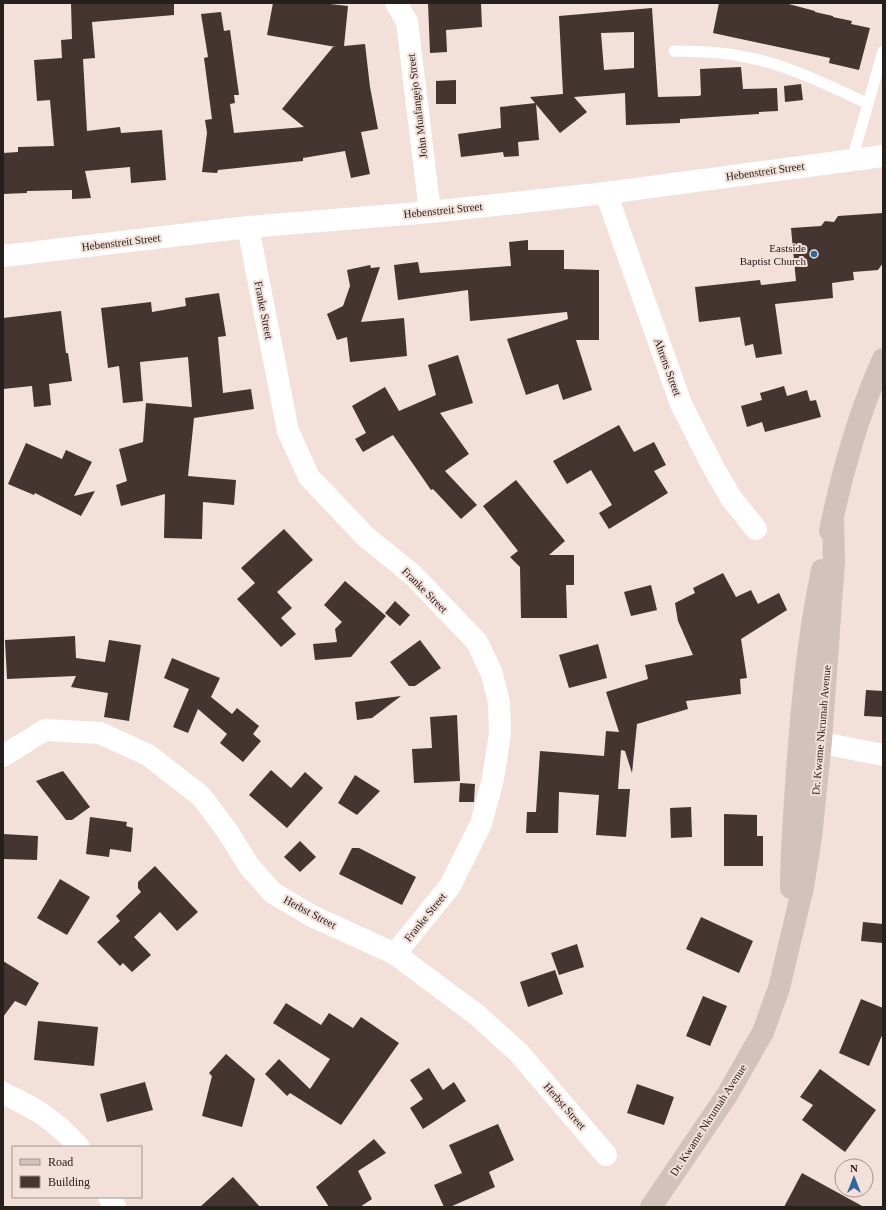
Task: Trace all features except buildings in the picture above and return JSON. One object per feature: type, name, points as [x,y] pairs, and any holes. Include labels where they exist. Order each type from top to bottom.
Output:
[{"type":"street","name":"John Muafangejo Street","points":[[396,3],[407,22],[430,212]]},
{"type":"street","name":"Hebenstreit Street","points":[[3,256],[248,227],[430,212],[606,192],[883,156]]},
{"type":"street","name":"Ahrens Street","points":[[606,192],[681,404],[712,465],[731,498],[756,529]]},
{"type":"street","name":"Franke Street","points":[[248,227],[288,431],[308,477],[366,537],[413,575],[477,642],[492,674],[499,703],[499,740],[493,779],[481,824],[450,886],[395,954]]},
{"type":"street","name":"Dr. Kwame Nkrumah Avenue","points":[[791,940],[791,876],[799,739],[812,618],[832,517],[862,408],[883,359]]},
{"type":"street","name":"Dr. Kwame Nkrumah Avenue","points":[[651,1207],[727,1094],[763,1032],[779,988],[803,887],[811,837],[821,742],[834,562],[832,517]]},
{"type":"street","name":"Herbst Street","points":[[3,756],[45,730],[100,732],[148,755],[201,796],[228,832],[248,866],[273,893],[312,916],[395,954],[477,1015],[519,1053],[606,1154]]},
{"type":"street","points":[[799,739],[883,755]]},
{"type":"street","points":[[3,1093],[42,1112],[66,1132],[78,1146]]},
{"type":"street","points":[[110,1198],[115,1207]]},
{"type":"lane","points":[[674,51],[710,52],[751,58],[798,72],[867,103]]},
{"type":"lane","points":[[852,160],[883,51]]},
{"type":"place","name":"Eastside Baptist Church","points":[[814,254]]}]
